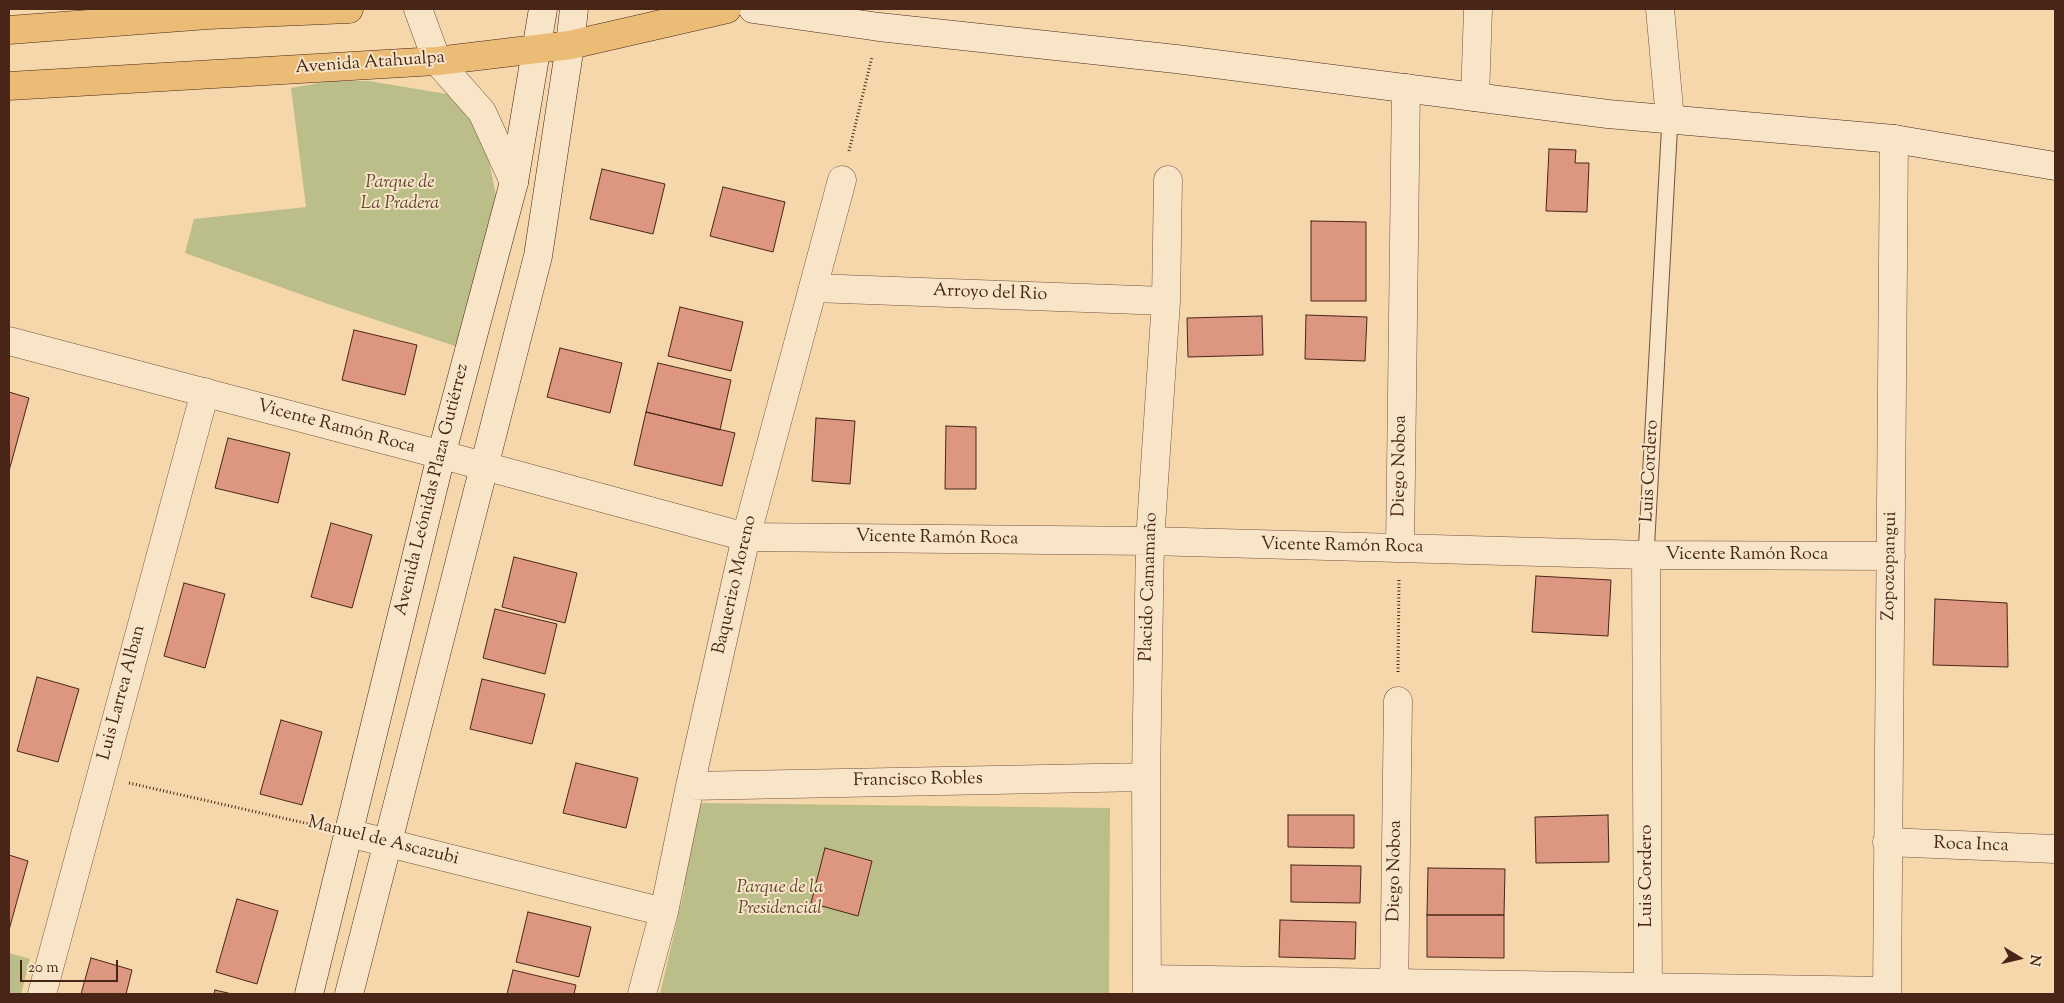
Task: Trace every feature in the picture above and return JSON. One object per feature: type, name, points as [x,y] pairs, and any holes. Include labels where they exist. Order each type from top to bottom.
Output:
[{"type":"main road","points":[[9,30],[210,12],[349,9]]},
{"type":"main road","name":"Avenida Atahualpa","points":[[9,86],[437,60],[570,45],[727,9]]},
{"type":"street","points":[[418,9],[437,60],[482,112],[514,182]]},
{"type":"street","name":"Avenida Leónidas Plaza Gutiérrez","points":[[309,994],[441,456],[514,182],[543,9]]},
{"type":"street","points":[[349,994],[538,256],[574,9]]},
{"type":"street","points":[[753,9],[879,27],[1176,59],[1608,114],[1894,139],[2055,166]]},
{"type":"street","points":[[1476,97],[1478,9]]},
{"type":"street","name":"Luis Cordero","points":[[1660,9],[1670,118]]},
{"type":"street","name":"Diego Noboa","points":[[1400,548],[1406,88]]},
{"type":"street","name":"Zopozopangui","points":[[1887,993],[1894,139]]},
{"type":"street","name":"Baquerizo Moreno","points":[[642,994],[664,912],[690,786],[746,537],[842,180]]},
{"type":"street","name":"Placido Camamaño","points":[[1147,987],[1146,777],[1150,541],[1166,301],[1168,180]]},
{"type":"street","name":"Arroyo del Rio","points":[[814,288],[1166,301]]},
{"type":"street","name":"Vicente Ramón Roca","points":[[9,341],[746,537],[1150,541],[1646,555],[1891,556]]},
{"type":"street","name":"Luis Larrea Alban","points":[[42,994],[205,392]]},
{"type":"street","name":"Luis Cordero","points":[[1646,555],[1648,991]]},
{"type":"street","name":"Diego Noboa","points":[[1394,988],[1398,701]]},
{"type":"street","name":"Francisco Robles","points":[[690,786],[1146,777]]},
{"type":"street","name":"Manuel de Ascazubi","points":[[348,833],[664,912]]},
{"type":"street","name":"Roca Inca","points":[[1888,842],[2055,849]]},
{"type":"street","points":[[1147,987],[1887,993]]},
{"type":"lane","name":"Luis Cordero","points":[[1646,555],[1670,118]]},
{"type":"path","points":[[842,180],[879,27]]},
{"type":"path","points":[[1398,701],[1400,548]]},
{"type":"path","name":"Manuel de Ascazubi","points":[[101,776],[348,833]]},
{"type":"green space","name":"Parque de La Pradera","points":[[331,81],[369,81],[453,95],[477,130],[489,160],[496,196],[461,348],[328,304],[185,253],[194,219],[306,207],[291,88]]},
{"type":"green space","name":"Parque de la Presidencial","points":[[700,803],[1110,808],[1109,994],[660,994],[685,887],[679,880]]},
{"type":"green space","points":[[9,953],[30,959],[21,994],[9,994]]},
{"type":"building","points":[[1549,149],[1576,150],[1575,163],[1589,163],[1587,212],[1546,211]]},
{"type":"building","points":[[602,169],[665,184],[653,234],[590,219]]},
{"type":"building","points":[[723,187],[785,202],[773,252],[710,236]]},
{"type":"building","points":[[1311,221],[1366,222],[1366,301],[1311,301]]},
{"type":"building","points":[[680,307],[743,322],[731,371],[668,356]]},
{"type":"building","points":[[1306,315],[1367,317],[1365,361],[1305,359]]},
{"type":"building","points":[[1262,316],[1263,355],[1188,357],[1187,318]]},
{"type":"building","points":[[354,330],[417,345],[405,395],[342,380]]},
{"type":"building","points":[[560,348],[622,363],[610,413],[547,397]]},
{"type":"building","points":[[658,363],[731,380],[720,430],[646,412]]},
{"type":"building","points":[[9,392],[29,398],[9,471]]},
{"type":"building","points":[[646,412],[735,433],[722,486],[634,465]]},
{"type":"building","points":[[816,418],[855,421],[850,484],[812,481]]},
{"type":"building","points":[[946,426],[976,427],[976,489],[945,489]]},
{"type":"building","points":[[228,438],[290,453],[278,503],[215,488]]},
{"type":"building","points":[[331,523],[372,535],[352,608],[311,597]]},
{"type":"building","points":[[514,557],[577,573],[565,623],[502,607]]},
{"type":"building","points":[[1536,576],[1611,580],[1608,636],[1532,632]]},
{"type":"building","points":[[184,583],[225,594],[205,668],[164,656]]},
{"type":"building","points":[[1935,599],[2007,603],[2008,667],[1933,665]]},
{"type":"building","points":[[495,609],[557,624],[545,674],[483,658]]},
{"type":"building","points":[[37,677],[79,689],[58,762],[17,751]]},
{"type":"building","points":[[482,679],[545,694],[532,744],[470,729]]},
{"type":"building","points":[[281,720],[322,732],[302,805],[260,794]]},
{"type":"building","points":[[576,763],[638,778],[626,828],[563,813]]},
{"type":"building","points":[[1288,815],[1354,815],[1354,848],[1288,847]]},
{"type":"building","points":[[1608,815],[1609,862],[1536,863],[1535,817]]},
{"type":"building","points":[[825,848],[872,861],[858,916],[811,903]]},
{"type":"building","points":[[9,855],[28,861],[9,930]]},
{"type":"building","points":[[1291,865],[1361,866],[1360,903],[1291,902]]},
{"type":"building","points":[[1428,868],[1505,869],[1504,915],[1427,915]]},
{"type":"building","points":[[237,899],[278,911],[257,984],[216,972]]},
{"type":"building","points":[[528,912],[591,927],[579,977],[516,962]]},
{"type":"building","points":[[1427,915],[1504,915],[1504,958],[1427,957]]},
{"type":"building","points":[[1280,920],[1356,922],[1355,959],[1279,957]]},
{"type":"building","points":[[91,958],[132,970],[126,994],[81,994]]},
{"type":"building","points":[[513,970],[576,985],[574,994],[507,994]]},
{"type":"building","points":[[215,990],[232,994],[214,994]]}]
